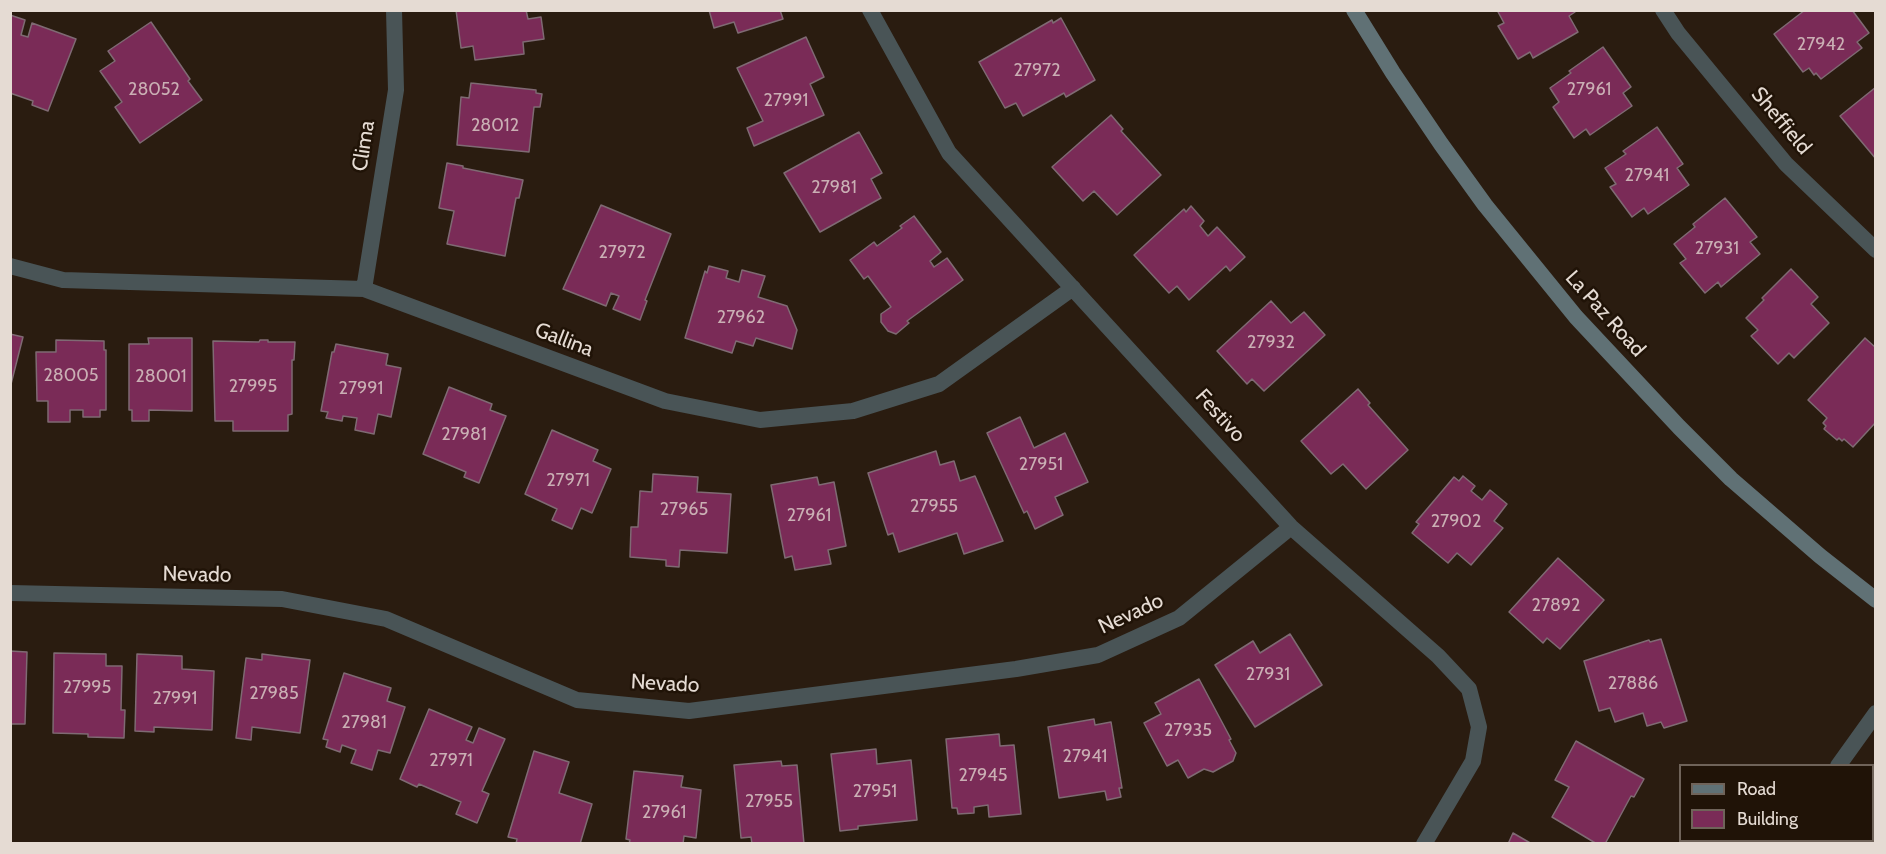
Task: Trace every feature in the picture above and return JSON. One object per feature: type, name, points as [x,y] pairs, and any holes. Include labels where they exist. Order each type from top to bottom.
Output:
[{"type":"main road","name":"La Paz Road","points":[[1354,10],[1399,82],[1485,205],[1576,317],[1731,478],[1820,556],[1875,600]]},
{"type":"street","name":"Clima","points":[[364,289],[396,90],[394,10]]},
{"type":"street","name":"Festivo","points":[[870,10],[949,153],[1291,527],[1438,656],[1469,689],[1479,727],[1473,761],[1424,843]]},
{"type":"street","name":"Sheffield","points":[[1663,10],[1678,33],[1786,164],[1875,250]]},
{"type":"street","name":"Gallina","points":[[10,266],[63,280],[364,289],[665,401],[760,420],[853,411],[939,384],[1073,288]]},
{"type":"street","name":"Nevado","points":[[10,593],[282,599],[386,619],[577,700],[689,711],[1016,669],[1098,655],[1179,618],[1291,527]]},
{"type":"street","points":[[1839,764],[1875,713]]},
{"type":"building","points":[[456,10],[526,10],[528,19],[541,17],[544,39],[523,42],[524,54],[475,60],[473,46],[461,48]]},
{"type":"building","points":[[709,10],[780,10],[783,19],[738,33],[734,22],[714,28]]},
{"type":"building","points":[[1497,10],[1574,10],[1575,12],[1569,16],[1578,32],[1533,58],[1530,52],[1518,59],[1498,26],[1504,23]]},
{"type":"building","points":[[1805,10],[1852,10],[1869,33],[1857,42],[1862,48],[1821,79],[1809,68],[1803,72],[1774,34]]},
{"type":"building","points":[[10,15],[25,20],[21,35],[28,37],[32,23],[76,39],[48,111],[32,105],[33,101],[10,93]]},
{"type":"building","points":[[1061,18],[1095,80],[1066,97],[1064,93],[1023,116],[1016,103],[1005,108],[979,62],[1052,20],[1053,23]]},
{"type":"building","points":[[151,22],[202,100],[140,143],[115,107],[122,102],[100,71],[115,61],[108,51]]},
{"type":"building","points":[[806,37],[824,77],[810,84],[824,115],[754,146],[747,128],[763,121],[737,68]]},
{"type":"building","points":[[1603,47],[1631,87],[1623,93],[1632,106],[1590,135],[1586,129],[1574,138],[1553,107],[1559,102],[1550,88],[1571,73],[1569,71]]},
{"type":"building","points":[[471,83],[536,90],[536,93],[542,94],[540,107],[534,107],[529,152],[457,145],[461,97],[469,98]]},
{"type":"building","points":[[1876,87],[1876,159],[1840,116]]},
{"type":"building","points":[[1111,115],[1123,129],[1121,131],[1161,175],[1117,215],[1094,191],[1083,201],[1052,167]]},
{"type":"building","points":[[1657,127],[1683,164],[1677,168],[1689,185],[1648,214],[1644,208],[1632,217],[1610,187],[1616,184],[1605,168],[1626,154],[1623,151]]},
{"type":"building","points":[[859,132],[882,173],[871,179],[881,198],[820,232],[784,173]]},
{"type":"building","points":[[447,163],[523,180],[519,198],[516,198],[505,256],[447,244],[454,211],[439,208]]},
{"type":"building","points":[[1725,198],[1757,237],[1750,242],[1760,254],[1721,287],[1718,282],[1705,293],[1680,263],[1686,259],[1674,244],[1695,227],[1693,224]]},
{"type":"building","points":[[601,205],[671,234],[645,300],[647,301],[640,320],[613,309],[619,296],[611,293],[606,306],[563,289]]},
{"type":"building","points":[[1191,206],[1204,221],[1200,226],[1208,236],[1217,227],[1245,257],[1230,271],[1226,266],[1189,300],[1177,286],[1169,293],[1134,255],[1184,209],[1186,212]]},
{"type":"building","points":[[914,216],[941,252],[930,261],[934,267],[947,258],[963,280],[907,321],[909,323],[896,334],[888,331],[881,322],[881,314],[891,307],[868,276],[864,279],[850,260],[874,242],[877,246]]},
{"type":"building","points":[[709,266],[728,271],[726,278],[739,282],[742,270],[765,276],[758,297],[787,306],[797,330],[792,349],[756,338],[753,346],[736,341],[732,353],[685,338],[705,271],[707,273]]},
{"type":"building","points":[[1791,269],[1818,297],[1811,304],[1829,323],[1794,358],[1789,353],[1778,364],[1751,336],[1758,330],[1746,318]]},
{"type":"building","points":[[1271,301],[1291,323],[1304,312],[1325,335],[1264,391],[1252,379],[1247,384],[1217,351]]},
{"type":"building","points":[[10,334],[23,337],[10,388]]},
{"type":"building","points":[[148,338],[192,338],[192,411],[149,410],[149,421],[132,421],[132,410],[129,410],[129,344],[149,344]]},
{"type":"building","points":[[1865,338],[1876,348],[1876,422],[1853,447],[1844,439],[1837,440],[1824,429],[1826,426],[1823,423],[1827,418],[1808,400]]},
{"type":"building","points":[[56,340],[104,341],[106,410],[100,410],[100,417],[83,417],[83,410],[70,410],[70,422],[48,422],[48,401],[37,401],[36,352],[56,352]]},
{"type":"building","points":[[260,340],[295,342],[294,360],[292,360],[292,414],[288,415],[288,431],[233,431],[233,421],[215,421],[213,341],[259,342]]},
{"type":"building","points":[[336,344],[388,354],[386,365],[401,368],[391,417],[378,414],[374,434],[355,430],[357,418],[343,416],[342,421],[326,418],[328,412],[321,411],[332,352]]},
{"type":"building","points":[[449,387],[492,404],[490,410],[506,416],[479,483],[464,477],[466,472],[423,454]]},
{"type":"building","points":[[1358,389],[1370,403],[1368,405],[1408,450],[1366,489],[1343,464],[1331,474],[1301,441]]},
{"type":"building","points":[[1020,417],[1034,448],[1065,433],[1088,482],[1055,497],[1063,515],[1035,529],[1027,511],[1024,513],[987,433]]},
{"type":"building","points":[[552,430],[598,450],[593,461],[611,469],[592,513],[581,508],[572,529],[552,520],[557,509],[525,494]]},
{"type":"building","points":[[936,451],[940,465],[954,461],[960,481],[975,476],[1003,541],[964,554],[957,533],[899,552],[893,533],[888,535],[868,473]]},
{"type":"building","points":[[653,474],[698,477],[697,492],[731,494],[727,553],[680,550],[679,567],[666,566],[666,560],[630,557],[631,527],[638,527],[640,491],[652,492]]},
{"type":"building","points":[[1463,476],[1475,486],[1471,491],[1482,500],[1490,490],[1507,504],[1494,521],[1503,528],[1471,565],[1457,553],[1448,563],[1412,533],[1419,524],[1416,522],[1454,477],[1459,481]]},
{"type":"building","points":[[817,477],[819,485],[834,482],[846,546],[828,550],[831,564],[795,570],[792,556],[785,558],[771,485]]},
{"type":"building","points":[[1558,558],[1604,600],[1560,649],[1547,638],[1543,643],[1509,612]]},
{"type":"building","points":[[1290,634],[1322,685],[1255,727],[1215,665],[1253,641],[1260,653]]},
{"type":"building","points":[[1661,639],[1687,721],[1664,728],[1661,722],[1647,726],[1643,713],[1615,722],[1610,708],[1599,711],[1584,661],[1649,640],[1650,642]]},
{"type":"building","points":[[10,651],[27,652],[25,724],[10,724]]},
{"type":"building","points":[[54,653],[106,654],[106,666],[122,666],[121,710],[125,710],[124,738],[53,733]]},
{"type":"building","points":[[137,654],[182,656],[182,669],[214,671],[212,730],[154,727],[154,732],[135,731]]},
{"type":"building","points":[[262,654],[310,660],[300,733],[252,727],[251,740],[236,738],[246,658],[262,660]]},
{"type":"building","points":[[344,673],[391,688],[387,701],[405,707],[390,753],[378,750],[372,770],[351,763],[356,750],[342,745],[340,752],[326,747],[328,740],[323,739]]},
{"type":"building","points":[[1199,679],[1236,753],[1233,761],[1213,772],[1204,769],[1188,778],[1178,760],[1167,766],[1144,723],[1161,714],[1155,703]]},
{"type":"building","points":[[429,709],[472,727],[466,740],[473,743],[479,728],[505,739],[482,791],[489,794],[477,823],[456,814],[461,802],[419,784],[417,787],[400,779]]},
{"type":"building","points":[[1094,719],[1095,725],[1111,722],[1122,788],[1119,788],[1121,797],[1107,800],[1105,791],[1059,798],[1048,727]]},
{"type":"building","points":[[999,734],[1000,746],[1014,745],[1021,814],[989,817],[988,805],[974,807],[974,813],[958,814],[957,808],[952,808],[946,739]]},
{"type":"building","points":[[1576,741],[1644,779],[1634,797],[1631,796],[1605,844],[1597,844],[1552,817],[1569,787],[1555,780]]},
{"type":"building","points":[[876,749],[877,764],[911,760],[917,820],[858,826],[858,829],[840,831],[831,754]]},
{"type":"building","points":[[534,751],[569,762],[559,793],[592,804],[580,844],[516,844],[517,839],[508,837]]},
{"type":"building","points":[[781,761],[782,766],[797,765],[804,844],[752,844],[751,837],[741,838],[734,765]]},
{"type":"building","points":[[634,771],[683,776],[681,787],[701,790],[696,838],[684,836],[683,844],[629,844],[630,840],[626,839]]},
{"type":"building","points":[[1513,833],[1532,844],[1508,844]]}]
